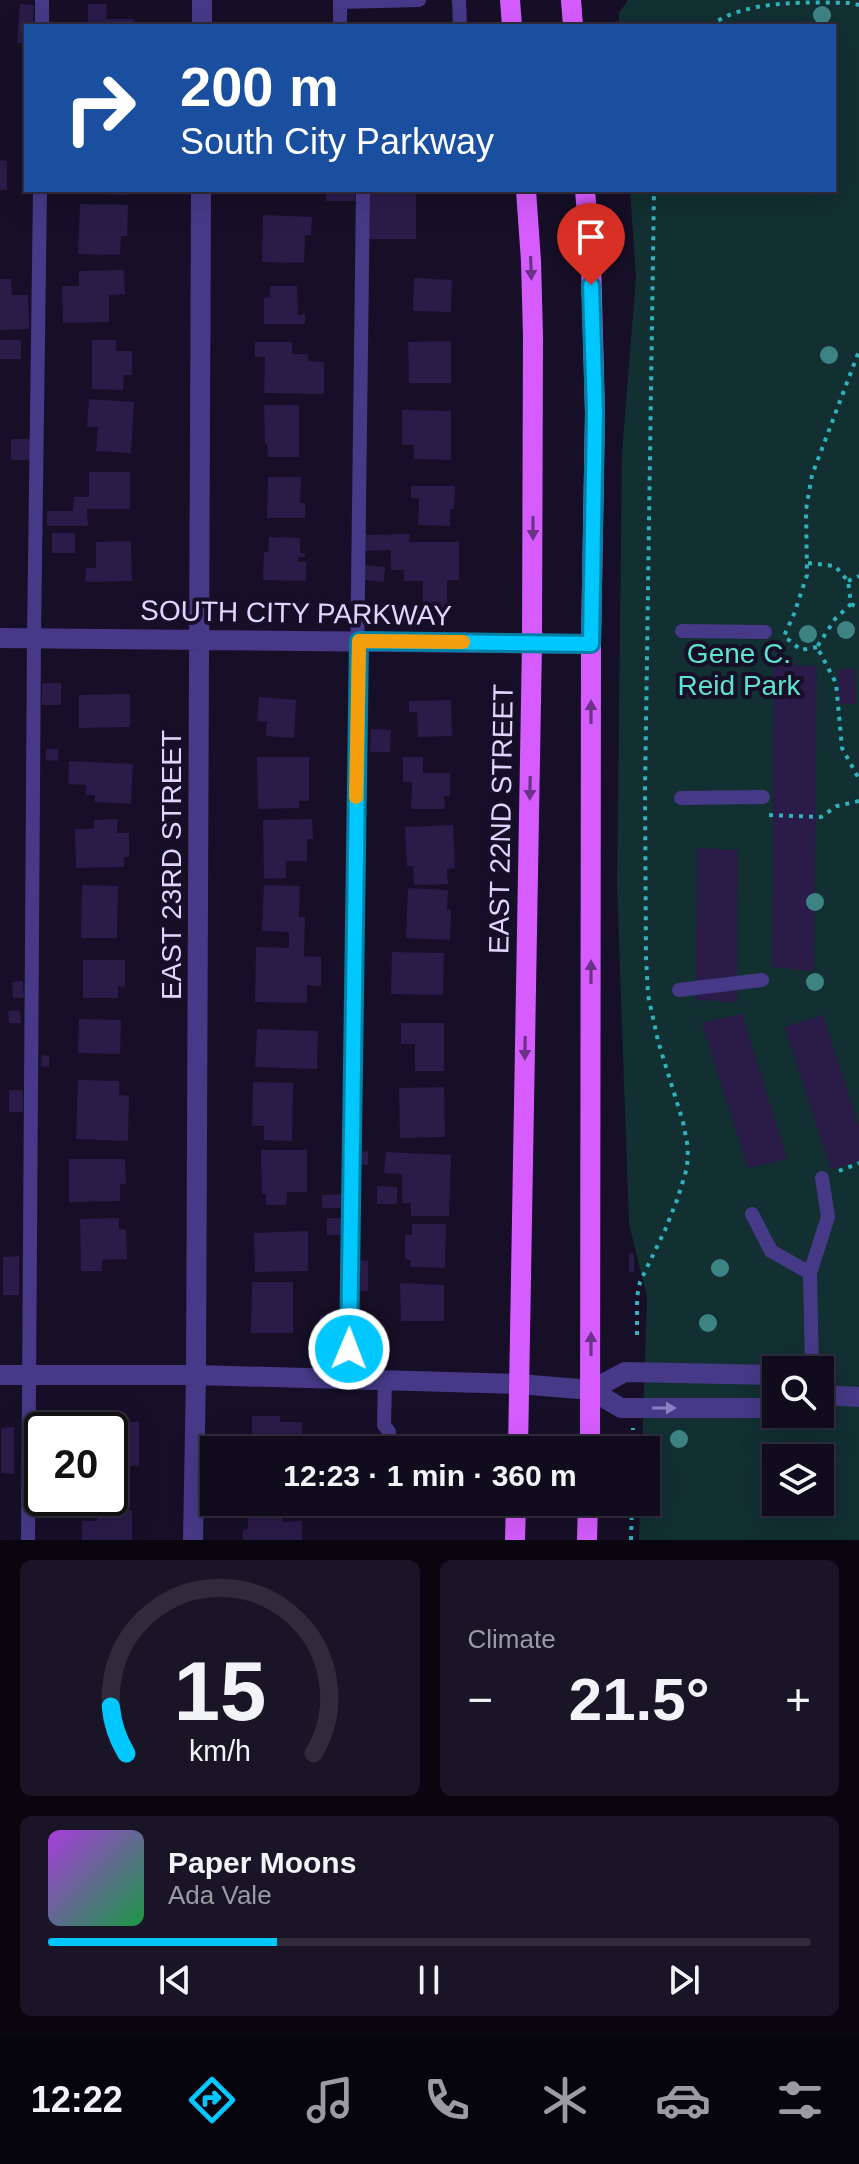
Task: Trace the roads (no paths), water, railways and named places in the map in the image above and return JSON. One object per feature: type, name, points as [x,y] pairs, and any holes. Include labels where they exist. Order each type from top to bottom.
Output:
[{"type":"main road","points":[[510,0],[512,24]]},
{"type":"main road","points":[[571,0],[573,24]]},
{"type":"main road","name":"EAST 22ND STREET","points":[[518,1436],[532,643],[533,349],[526,192]]},
{"type":"main road","points":[[585,192],[591,262],[595,413],[591,644],[590,1436]]},
{"type":"main road","points":[[515,1540],[516,1516]]},
{"type":"main road","points":[[587,1540],[588,1516]]},
{"type":"street","points":[[202,0],[202,24]]},
{"type":"street","name":"EAST 23RD STREET","points":[[193,1540],[201,192]]},
{"type":"street","name":"SOUTH CITY PARKWAY","points":[[0,638],[591,644]]},
{"type":"street","points":[[591,1390],[625,1372],[762,1375]]},
{"type":"street","points":[[0,1375],[196,1375],[519,1384],[591,1390],[621,1408],[762,1408]]},
{"type":"street","points":[[834,1396],[859,1397]]},
{"type":"lane","points":[[42,0],[42,24]]},
{"type":"lane","points":[[340,24],[340,1],[419,0]]},
{"type":"lane","points":[[459,0],[460,24]]},
{"type":"lane","points":[[28,1540],[40,192]]},
{"type":"lane","points":[[348,1379],[363,192]]},
{"type":"lane","points":[[682,631],[765,632]]},
{"type":"lane","points":[[681,798],[763,797]]},
{"type":"lane","points":[[679,990],[762,980]]},
{"type":"lane","points":[[812,1356],[810,1273],[828,1217],[822,1178]]},
{"type":"lane","points":[[752,1214],[771,1251],[810,1273]]},
{"type":"lane","points":[[385,1380],[384,1425],[389,1432]]},
{"type":"park label","name":"Gene C. Reid Park","points":[[739,669]]}]
